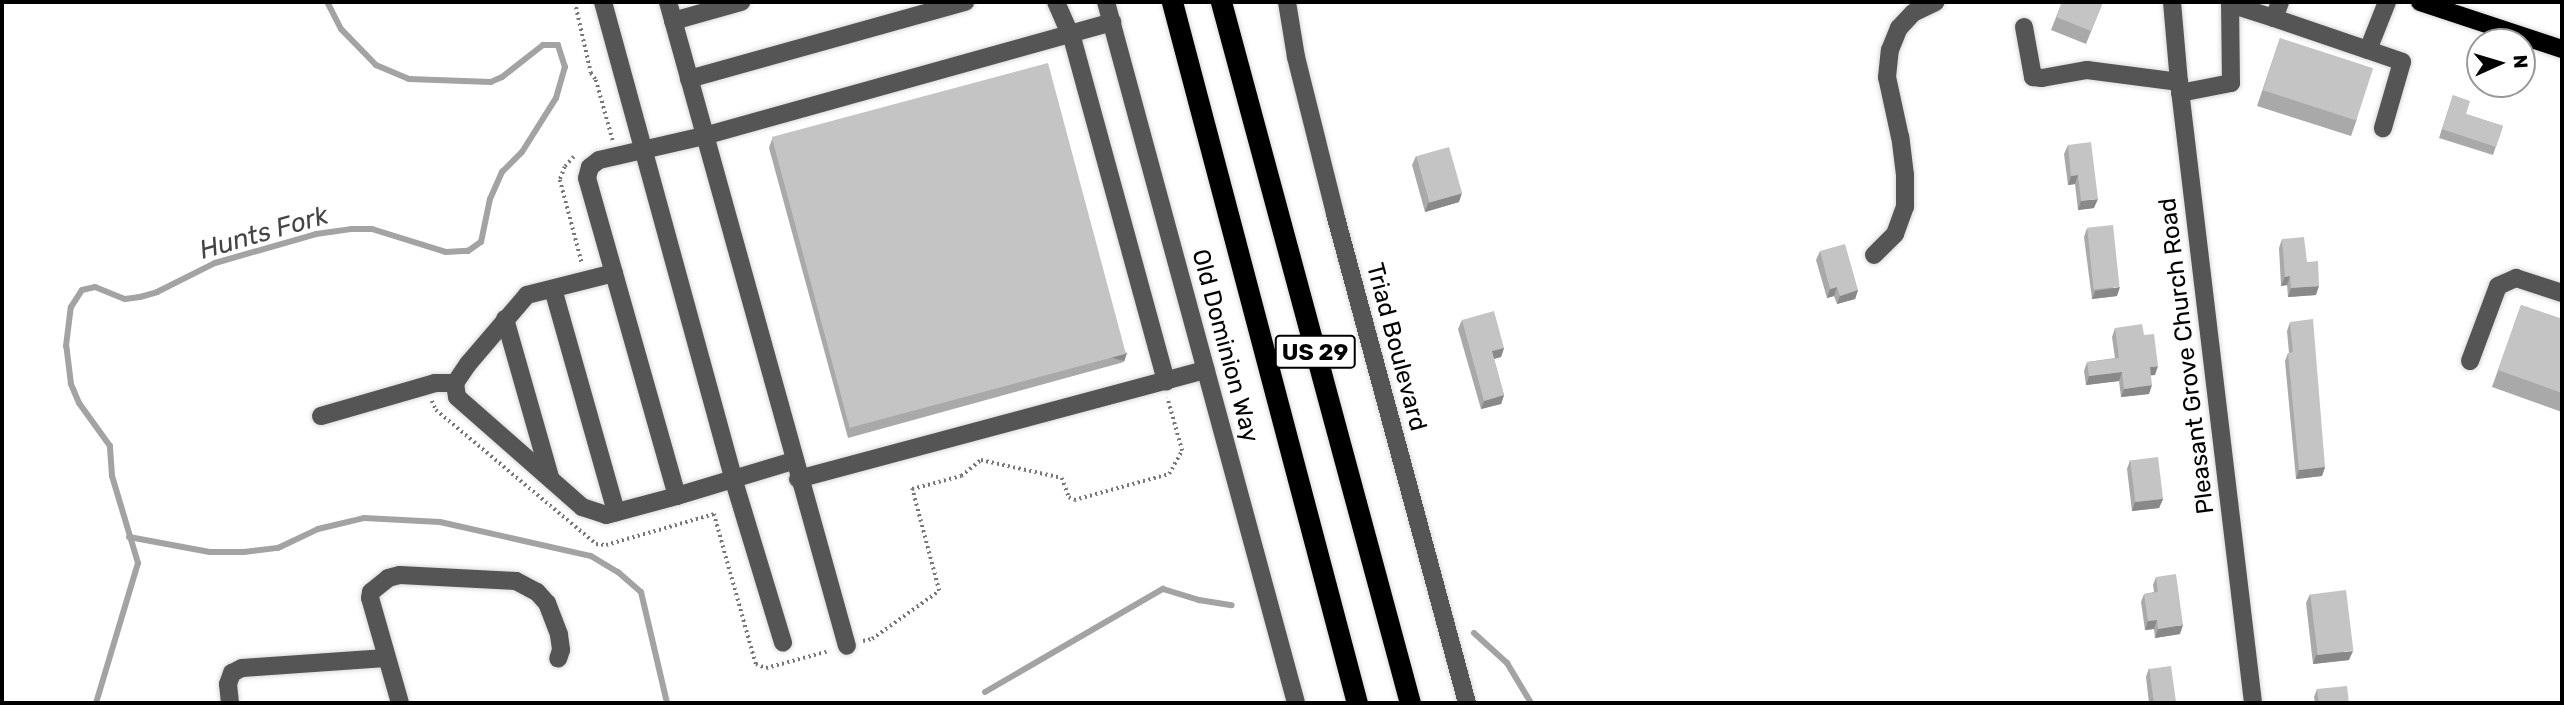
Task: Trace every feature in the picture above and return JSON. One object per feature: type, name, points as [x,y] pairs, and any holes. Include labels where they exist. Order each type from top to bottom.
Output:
[{"type":"highway","points":[[1157,2],[1213,159]]},
{"type":"highway","name":"US 29","points":[[1172,2],[1357,703]]},
{"type":"highway","name":"US 29","points":[[1221,2],[1409,703]]},
{"type":"main road","points":[[2420,2],[2455,7],[2562,48]]},
{"type":"street","points":[[603,2],[733,478],[783,642]]},
{"type":"street","points":[[668,2],[846,646]]},
{"type":"street","points":[[673,21],[741,2]]},
{"type":"street","points":[[689,79],[965,2]]},
{"type":"street","points":[[1056,2],[1073,41],[1166,382]]},
{"type":"street","name":"Old Dominion Way","points":[[1106,2],[1296,703]]},
{"type":"street","name":"Triad Boulevard","points":[[1287,2],[1296,57],[1335,214],[1467,703]]},
{"type":"street","points":[[1874,255],[1895,233],[1905,207],[1905,175],[1900,137],[1886,77],[1890,50],[1899,28],[1913,13],[1936,2]]},
{"type":"street","name":"Pleasant Grove Church Road","points":[[2172,2],[2253,703]]},
{"type":"street","points":[[2368,50],[2387,2]]},
{"type":"street","points":[[2024,27],[2032,77],[2042,79],[2087,70],[2180,87],[2231,83],[2230,4],[2277,10],[2402,62],[2383,128]]},
{"type":"street","points":[[677,496],[587,178],[590,167],[599,160],[704,136],[1112,22]]},
{"type":"street","points":[[614,273],[527,295],[455,383],[457,397],[582,507],[606,515],[793,461]]},
{"type":"street","points":[[2470,362],[2498,286],[2516,278],[2562,293]]},
{"type":"street","points":[[553,289],[616,512]]},
{"type":"street","points":[[505,319],[550,478]]},
{"type":"street","points":[[798,479],[1206,370]]},
{"type":"street","points":[[321,416],[435,383],[455,383]]},
{"type":"street","points":[[400,703],[370,598],[371,592],[378,585],[400,575],[502,579],[537,592],[547,603],[555,619],[561,650],[558,659]]},
{"type":"street","points":[[230,703],[228,684],[232,673],[243,668],[386,658]]},
{"type":"path","points":[[575,2],[591,72],[596,80],[613,141],[602,145]]},
{"type":"path","points":[[570,266],[583,262],[560,180],[565,167],[582,152]]},
{"type":"building","points":[[2062,2],[2103,2],[2091,31],[2056,17]]},
{"type":"building","points":[[2280,38],[2373,68],[2356,121],[2263,90]]},
{"type":"building","points":[[1048,63],[1126,354],[850,428],[772,137]]},
{"type":"building","points":[[2453,95],[2470,101],[2466,114],[2503,126],[2496,147],[2442,129]]},
{"type":"building","points":[[2091,142],[2098,199],[2081,201],[2078,175],[2071,176],[2068,145]]},
{"type":"building","points":[[1449,147],[1462,193],[1430,203],[1416,156]]},
{"type":"building","points":[[2113,225],[2119,287],[2094,289],[2087,228]]},
{"type":"building","points":[[2304,237],[2307,262],[2318,261],[2319,286],[2291,288],[2290,276],[2285,277],[2282,239]]},
{"type":"building","points":[[1845,244],[1858,290],[1840,296],[1837,287],[1830,289],[1820,251]]},
{"type":"building","points":[[2521,305],[2562,319],[2562,393],[2498,370]]},
{"type":"building","points":[[1494,311],[1504,348],[1492,351],[1504,395],[1484,401],[1462,320]]},
{"type":"building","points":[[2313,319],[2325,467],[2299,470],[2288,353],[2293,352],[2290,322]]},
{"type":"building","points":[[2142,324],[2144,335],[2154,334],[2158,366],[2150,367],[2152,385],[2124,389],[2122,372],[2089,376],[2087,362],[2119,358],[2115,328]]},
{"type":"building","points":[[2158,457],[2163,499],[2135,502],[2130,460]]},
{"type":"building","points":[[2176,574],[2183,625],[2158,629],[2157,620],[2148,621],[2144,594],[2158,592],[2156,577]]},
{"type":"building","points":[[2346,590],[2353,651],[2318,655],[2310,594]]},
{"type":"building","points":[[2171,666],[2176,703],[2154,703],[2149,669]]},
{"type":"building","points":[[2347,686],[2349,703],[2319,703],[2317,689]]},
{"type":"waterway","name":"Hunts Fork","points":[[96,703],[138,563],[112,476],[110,446],[79,403],[71,384],[66,346],[71,307],[82,290],[95,287],[125,299],[140,297],[157,292],[215,263],[316,234],[351,229],[372,229],[446,252],[468,251],[481,242],[490,199],[502,172],[522,152],[556,98],[565,67],[558,45],[543,45],[502,77],[491,82],[409,79],[376,65],[341,29],[327,2]]},
{"type":"waterway","points":[[129,537],[210,552],[244,552],[278,548],[318,529],[364,518],[440,522],[591,556],[618,572],[641,592],[667,703]]},
{"type":"waterway","points":[[985,692],[1163,589],[1199,600],[1232,605]]},
{"type":"waterway","points":[[1474,633],[1507,663],[1531,703]]}]
